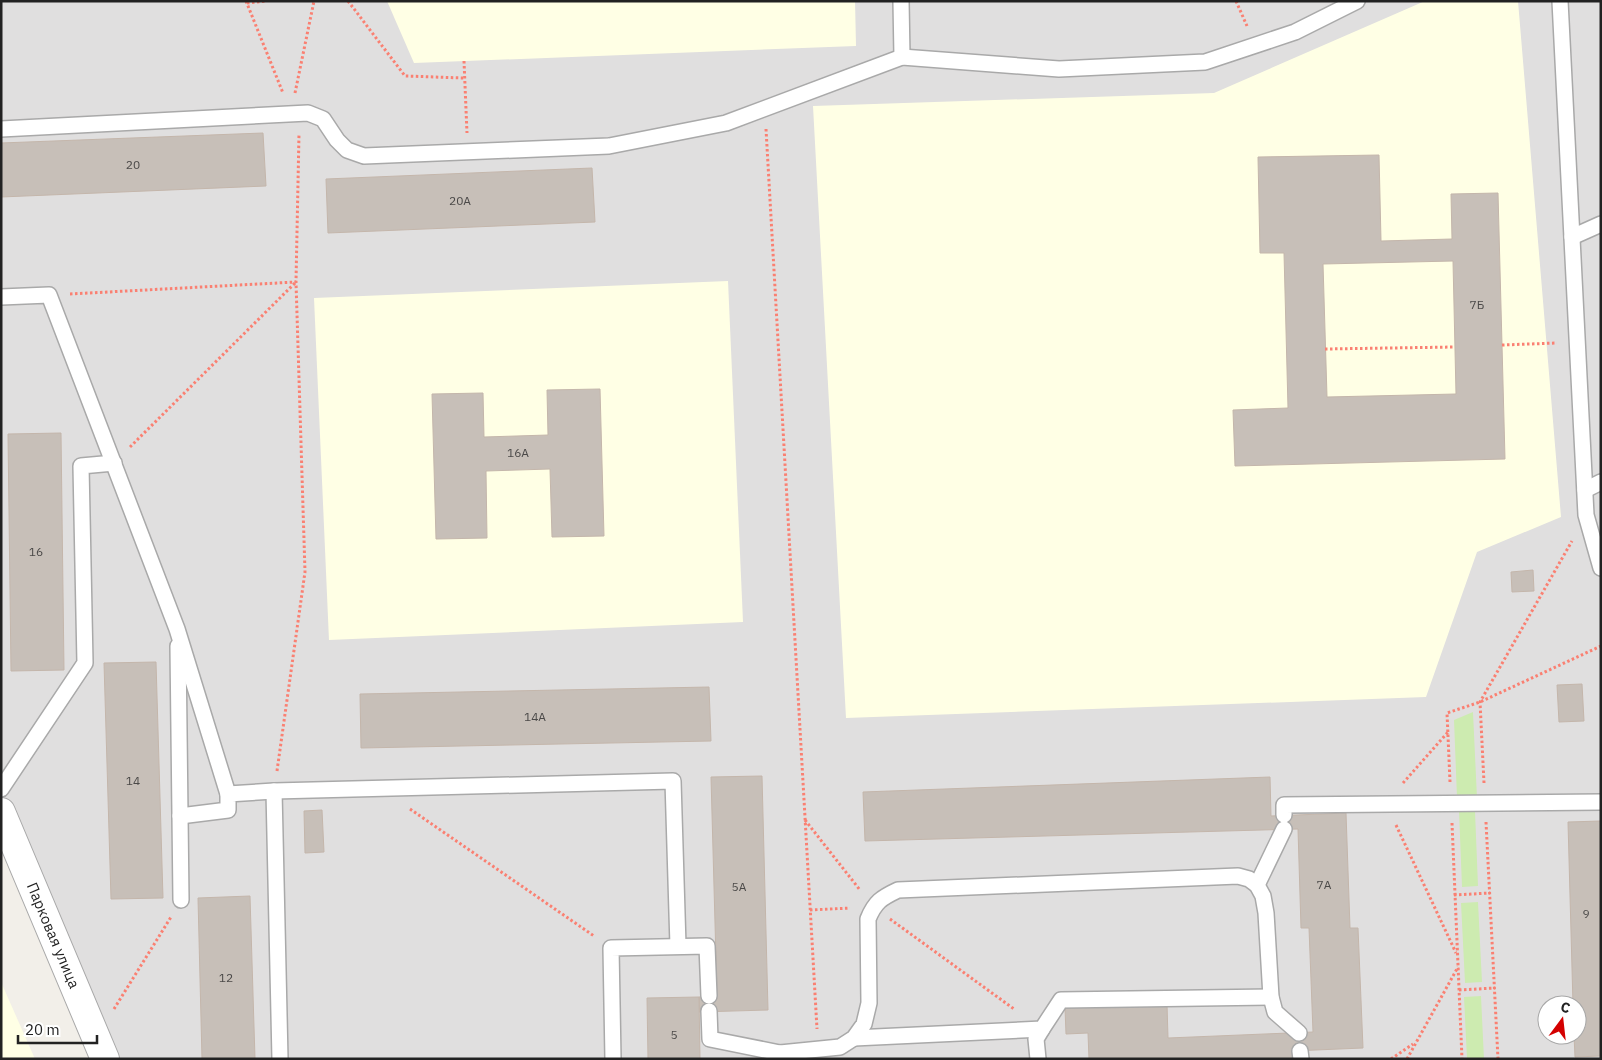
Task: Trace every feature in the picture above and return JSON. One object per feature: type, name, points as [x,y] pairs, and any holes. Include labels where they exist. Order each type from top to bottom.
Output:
[{"type":"street","name":"Парковая улица","points":[[1,812],[101,1048]]},
{"type":"lane","points":[[901,1],[902,57]]},
{"type":"lane","points":[[1,129],[308,113],[323,119],[347,150],[364,156],[609,146],[726,122],[902,57],[1059,69],[1205,62],[1295,32],[1357,1]]},
{"type":"lane","points":[[1560,1],[1586,515],[1601,568]]},
{"type":"lane","points":[[1572,237],[1601,224]]},
{"type":"lane","points":[[1,297],[48,295],[177,629],[228,794],[228,810],[180,816]]},
{"type":"lane","points":[[1,789],[85,663],[81,466],[114,463]]},
{"type":"lane","points":[[1585,490],[1601,482]]},
{"type":"lane","points":[[177,629],[181,900]]},
{"type":"lane","points":[[228,794],[274,791],[673,781],[678,946]]},
{"type":"lane","points":[[274,791],[280,1059]]},
{"type":"lane","points":[[1257,884],[1284,822],[1284,805],[1601,802]]},
{"type":"lane","points":[[613,1059],[611,948],[707,946],[710,1039],[780,1056],[840,1047],[854,1038],[864,1024],[869,1003],[868,919],[873,907],[883,897],[898,890],[1238,876],[1249,879],[1257,884],[1263,896],[1266,913],[1271,997],[1275,1012],[1299,1033]]},
{"type":"lane","points":[[1038,1059],[1036,1039],[1061,1000],[1271,997]]},
{"type":"lane","points":[[854,1038],[1042,1029]]},
{"type":"path","points":[[266,1],[247,2],[299,132],[296,282],[305,572],[274,791]]},
{"type":"path","points":[[291,113],[314,1]]},
{"type":"path","points":[[348,1],[405,76],[464,78]]},
{"type":"path","points":[[1236,1],[1257,46]]},
{"type":"path","points":[[464,61],[467,152]]},
{"type":"path","points":[[764,108],[818,1049]]},
{"type":"path","points":[[48,295],[296,282]]},
{"type":"path","points":[[114,463],[296,282]]},
{"type":"path","points":[[1502,345],[1577,342]]},
{"type":"path","points":[[1325,349],[1455,347]]},
{"type":"path","points":[[1498,1059],[1480,702],[1586,515]]},
{"type":"path","points":[[1448,732],[1385,803],[1457,956]]},
{"type":"path","points":[[379,788],[611,948]]},
{"type":"path","points":[[805,820],[873,907],[1042,1029]]},
{"type":"path","points":[[1454,895],[1490,893]]},
{"type":"path","points":[[101,1048],[181,900]]},
{"type":"path","points":[[810,910],[873,907]]},
{"type":"path","points":[[1407,1059],[1458,966]]},
{"type":"path","points":[[1459,990],[1495,988]]},
{"type":"path","points":[[1390,1059],[1415,1043]]},
{"type":"shaded area","points":[[1,1],[1601,1],[1601,1059],[105,1059],[1,812]]},
{"type":"shaded area","points":[[387,1],[855,1],[856,46],[414,63]]},
{"type":"shaded area","points":[[1425,1],[1518,1],[1561,517],[1477,552],[1426,697],[846,718],[813,106],[1214,93]]},
{"type":"shaded area","points":[[728,281],[743,622],[329,640],[314,298]]},
{"type":"shaded area","points":[[1,982],[35,1059],[1,1059]]},
{"type":"green space","points":[[1473,712],[1477,798],[1457,798],[1454,720]]},
{"type":"green space","points":[[1459,811],[1475,811],[1478,886],[1462,887]]},
{"type":"green space","points":[[1478,902],[1482,982],[1465,983],[1461,903]]},
{"type":"green space","points":[[1481,996],[1484,1059],[1467,1059],[1464,997]]},
{"type":"building","points":[[263,133],[266,186],[1,197],[1,143]]},
{"type":"building","points":[[1379,155],[1381,241],[1452,239],[1451,194],[1498,193],[1505,459],[1235,466],[1233,410],[1288,408],[1284,253],[1260,253],[1258,157]],"holes":[[[1453,261],[1456,394],[1327,397],[1323,264]]]},
{"type":"building","points":[[592,168],[595,222],[328,233],[326,179]]},
{"type":"building","points":[[600,389],[604,536],[552,537],[550,469],[486,471],[487,538],[436,539],[432,394],[483,393],[484,437],[548,435],[547,390]]},
{"type":"building","points":[[61,433],[64,670],[11,671],[8,434]]},
{"type":"building","points":[[1533,570],[1534,591],[1512,592],[1511,572]]},
{"type":"building","points":[[156,662],[163,898],[111,899],[104,663]]},
{"type":"building","points":[[1582,684],[1584,721],[1559,722],[1557,685]]},
{"type":"building","points":[[709,687],[711,741],[361,748],[360,694]]},
{"type":"building","points":[[762,776],[768,1010],[699,1012],[699,997],[717,996],[711,777]]},
{"type":"building","points":[[1270,777],[1271,816],[1346,813],[1350,928],[1358,928],[1363,1048],[1292,1051],[1293,1059],[1089,1059],[1088,1033],[1066,1034],[1065,1008],[1167,1004],[1168,1038],[1313,1032],[1309,928],[1301,928],[1298,829],[865,841],[863,792]]},
{"type":"building","points":[[322,810],[324,852],[305,853],[304,811]]},
{"type":"building","points":[[1601,821],[1601,1056],[1575,1057],[1574,1045],[1587,1045],[1587,995],[1573,995],[1568,822]]},
{"type":"building","points":[[250,896],[255,1059],[202,1059],[198,898]]},
{"type":"building","points":[[699,997],[700,1059],[648,1059],[647,998]]}]
